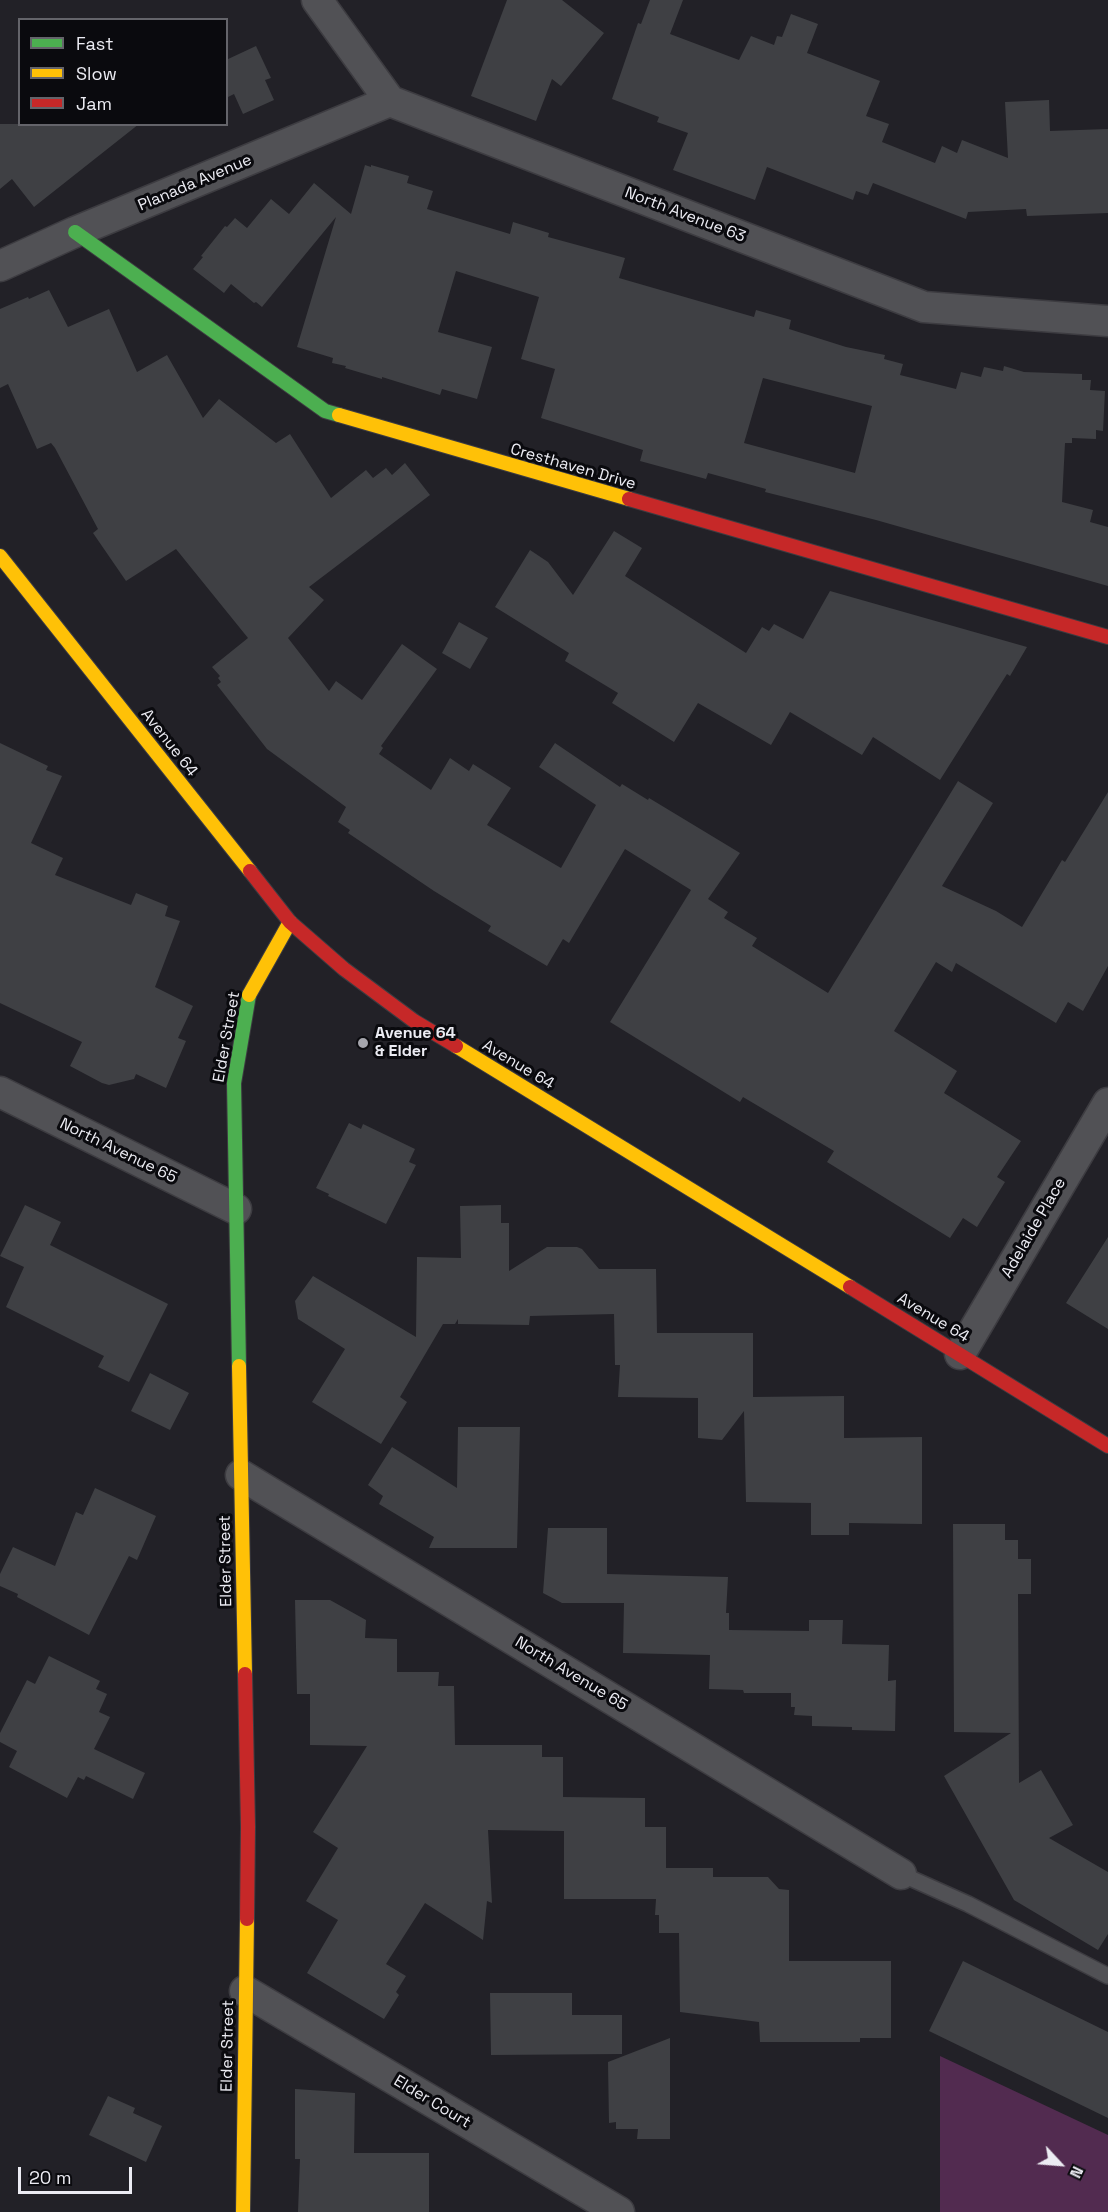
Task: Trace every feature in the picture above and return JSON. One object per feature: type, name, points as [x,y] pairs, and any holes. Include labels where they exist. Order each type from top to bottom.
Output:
[{"type":"street","points":[[317,0],[390,101]]},
{"type":"street","name":"Planada Avenue","points":[[0,266],[75,232],[390,101]]},
{"type":"street","name":"North Avenue 63","points":[[390,101],[924,307],[1108,321]]},
{"type":"street","name":"Cresthaven Drive","points":[[75,232],[325,411],[1108,637]]},
{"type":"street","name":"Avenue 64","points":[[0,556],[290,922],[344,969],[414,1021],[1108,1446]]},
{"type":"street","name":"Elder Street","points":[[243,2212],[248,1827],[234,1083],[249,994],[290,922]]},
{"type":"street","name":"North Avenue 65","points":[[0,1092],[236,1209]]},
{"type":"street","name":"Adelaide Place","points":[[960,1354],[1108,1103]]},
{"type":"street","name":"North Avenue 65","points":[[241,1475],[901,1874]]},
{"type":"street","name":"Elder Court","points":[[245,1991],[620,2212]]},
{"type":"lane","points":[[901,1874],[968,1904],[1108,1976]]},
{"type":"shaded area","points":[[940,2056],[1108,2135],[1108,2212],[940,2212]]},
{"type":"building","points":[[507,0],[562,0],[604,33],[561,86],[552,79],[536,121],[471,96]]},
{"type":"building","points":[[650,0],[683,0],[670,34],[739,60],[751,36],[774,45],[777,36],[782,37],[791,14],[818,24],[807,53],[880,81],[866,116],[889,124],[882,142],[935,163],[942,146],[957,153],[962,140],[1008,158],[1005,102],[1049,100],[1050,131],[1108,129],[1108,213],[1027,216],[1026,209],[968,212],[966,219],[873,183],[868,195],[856,191],[853,200],[767,167],[755,200],[673,170],[688,133],[657,122],[659,117],[612,99],[638,23],[641,24]]},
{"type":"building","points":[[256,46],[271,78],[265,80],[274,100],[243,114],[234,94],[228,97],[228,59]]},
{"type":"building","points":[[0,124],[136,126],[34,207],[12,179],[0,189]]},
{"type":"building","points":[[365,165],[371,167],[371,165],[409,176],[407,183],[433,191],[427,209],[510,234],[513,222],[549,233],[548,237],[625,258],[619,278],[754,317],[756,310],[791,320],[789,329],[846,347],[885,355],[884,359],[903,364],[900,375],[956,389],[961,372],[981,377],[984,367],[1003,371],[1004,366],[1024,372],[1082,374],[1082,380],[1091,380],[1090,390],[1105,391],[1103,431],[1096,430],[1096,439],[1072,438],[1072,443],[1065,443],[1062,502],[1093,510],[1090,522],[1108,527],[1108,586],[876,520],[765,492],[766,489],[708,473],[706,479],[640,461],[643,450],[541,418],[555,369],[521,359],[539,297],[456,271],[438,332],[492,347],[477,399],[442,389],[440,395],[382,377],[382,379],[345,368],[346,366],[332,363],[333,358],[297,347],[336,217],[262,307],[231,284],[224,293],[193,269],[225,226],[227,227],[235,218],[247,228],[271,199],[289,214],[314,183],[351,214]],"holes":[[[763,378],[872,406],[855,473],[744,443]]]},
{"type":"building","points":[[49,290],[68,327],[109,309],[137,372],[167,355],[203,418],[219,399],[276,443],[290,434],[331,498],[366,470],[373,478],[386,468],[392,475],[405,463],[430,495],[309,587],[324,600],[288,638],[329,691],[336,681],[362,700],[402,644],[437,669],[381,746],[383,748],[379,754],[431,790],[450,758],[469,771],[473,764],[511,788],[487,825],[561,868],[596,805],[539,767],[555,743],[620,787],[622,784],[648,800],[649,798],[740,853],[708,899],[728,912],[724,918],[757,938],[752,946],[828,993],[958,781],[993,803],[942,886],[996,911],[1022,927],[1062,860],[1065,862],[1108,792],[1108,966],[1083,1011],[1068,1002],[1056,1023],[956,963],[952,972],[936,962],[894,1031],[957,1071],[944,1093],[1021,1141],[997,1177],[1005,1182],[977,1227],[963,1218],[950,1238],[827,1162],[834,1151],[743,1097],[740,1102],[610,1022],[691,890],[625,849],[569,943],[563,939],[547,966],[488,931],[491,926],[348,833],[350,830],[338,822],[346,807],[267,749],[217,685],[221,682],[218,678],[220,676],[212,667],[248,638],[176,549],[126,581],[93,533],[98,529],[55,448],[51,443],[37,449],[8,384],[0,388],[0,309]]},
{"type":"building","points":[[614,531],[642,548],[625,576],[746,653],[762,627],[769,631],[774,624],[803,639],[830,591],[1027,647],[1010,676],[1007,674],[940,780],[873,737],[862,755],[790,712],[771,745],[698,703],[674,742],[612,703],[618,693],[565,661],[569,653],[495,607],[530,550],[548,562],[573,595]]},
{"type":"building","points":[[459,622],[488,638],[470,669],[442,653]]},
{"type":"building","points":[[0,743],[48,766],[46,770],[62,776],[31,843],[63,858],[55,875],[131,905],[136,893],[168,906],[165,916],[180,921],[155,987],[193,1006],[178,1038],[186,1041],[166,1088],[136,1074],[134,1079],[109,1085],[102,1083],[70,1066],[82,1042],[0,1003]]},
{"type":"building","points":[[349,1123],[361,1129],[363,1124],[415,1149],[409,1162],[416,1165],[386,1224],[316,1188]]},
{"type":"building","points":[[25,1205],[61,1222],[50,1245],[168,1304],[129,1382],[98,1367],[104,1356],[6,1307],[24,1267],[0,1256]]},
{"type":"building","points":[[501,1205],[501,1223],[509,1223],[509,1271],[547,1247],[582,1249],[599,1269],[656,1269],[657,1333],[753,1333],[753,1397],[844,1396],[844,1438],[922,1437],[922,1524],[849,1523],[849,1535],[811,1535],[811,1503],[746,1502],[744,1411],[722,1440],[698,1438],[698,1398],[618,1397],[620,1365],[615,1365],[614,1314],[530,1316],[529,1325],[458,1324],[458,1319],[455,1324],[443,1324],[400,1397],[407,1402],[381,1444],[312,1402],[345,1349],[298,1319],[295,1301],[313,1276],[416,1337],[417,1257],[461,1258],[460,1206]]},
{"type":"building","points":[[1108,1237],[1108,1329],[1066,1303]]},
{"type":"building","points":[[150,1373],[189,1393],[170,1430],[131,1411]]},
{"type":"building","points":[[458,1427],[520,1427],[517,1548],[429,1548],[434,1537],[379,1504],[383,1496],[368,1485],[392,1447],[457,1488]]},
{"type":"building","points":[[95,1488],[156,1516],[137,1560],[129,1556],[89,1635],[0,1586],[0,1574],[13,1547],[55,1566],[76,1512],[83,1515]]},
{"type":"building","points":[[953,1524],[1005,1524],[1005,1540],[1018,1540],[1018,1559],[1031,1559],[1031,1594],[1018,1594],[1019,1783],[1041,1770],[1073,1825],[1049,1838],[1108,1872],[1108,1934],[1098,1950],[1014,1900],[944,1776],[1011,1733],[954,1732]]},
{"type":"building","points":[[548,1528],[607,1528],[607,1574],[728,1577],[726,1613],[729,1613],[729,1630],[809,1631],[809,1620],[843,1620],[842,1644],[889,1645],[888,1681],[896,1680],[895,1731],[812,1726],[812,1716],[794,1715],[795,1707],[791,1707],[791,1693],[744,1693],[743,1690],[709,1689],[710,1655],[623,1653],[624,1603],[562,1603],[543,1593]]},
{"type":"building","points":[[295,1600],[330,1600],[366,1620],[365,1638],[397,1639],[397,1672],[439,1672],[438,1686],[454,1686],[455,1745],[542,1745],[542,1757],[563,1757],[563,1797],[645,1798],[645,1827],[666,1827],[666,1868],[713,1868],[713,1877],[768,1877],[779,1889],[789,1890],[789,1961],[891,1961],[891,2038],[860,2038],[860,2042],[760,2042],[759,2022],[680,2012],[679,1933],[659,1933],[659,1915],[655,1915],[656,1899],[564,1899],[564,1831],[488,1830],[492,1903],[487,1901],[483,1940],[425,1903],[386,1964],[406,1976],[396,1992],[399,1995],[384,2019],[307,1973],[338,1920],[306,1901],[338,1848],[313,1832],[367,1746],[310,1745],[310,1694],[297,1694]]},
{"type":"building","points":[[49,1656],[100,1681],[96,1689],[107,1694],[99,1712],[110,1717],[94,1749],[145,1773],[133,1799],[86,1776],[84,1780],[78,1777],[67,1798],[9,1767],[17,1751],[0,1742],[0,1733],[27,1680],[35,1684]]},
{"type":"building","points":[[963,1961],[1108,2032],[1108,2118],[929,2031]]},
{"type":"building","points":[[490,1993],[572,1993],[572,2015],[622,2015],[622,2054],[491,2055]]},
{"type":"building","points":[[670,2038],[670,2139],[637,2139],[638,2129],[616,2129],[616,2122],[609,2123],[608,2062]]},
{"type":"building","points":[[295,2089],[355,2093],[354,2153],[429,2153],[429,2212],[298,2212],[300,2159],[295,2159]]},
{"type":"building","points":[[108,2096],[135,2108],[133,2113],[162,2126],[146,2162],[89,2135]]},
{"type":"traffic: fast","points":[[75,232],[325,411],[339,415]]},
{"type":"traffic: fast","points":[[239,1366],[234,1083],[249,995]]},
{"type":"traffic: slow","points":[[339,415],[629,499]]},
{"type":"traffic: slow","points":[[0,556],[250,871]]},
{"type":"traffic: slow","points":[[249,995],[290,922]]},
{"type":"traffic: slow","points":[[456,1046],[850,1287]]},
{"type":"traffic: slow","points":[[239,1366],[245,1674]]},
{"type":"traffic: slow","points":[[243,2212],[247,1919]]},
{"type":"traffic: jam","points":[[629,499],[1108,637]]},
{"type":"traffic: jam","points":[[250,871],[290,922],[344,969],[414,1021],[456,1046]]},
{"type":"traffic: jam","points":[[850,1287],[1108,1446]]},
{"type":"traffic: jam","points":[[245,1674],[247,1919]]},
{"type":"place","name":"Avenue 64 & Elder","points":[[363,1043]]}]
